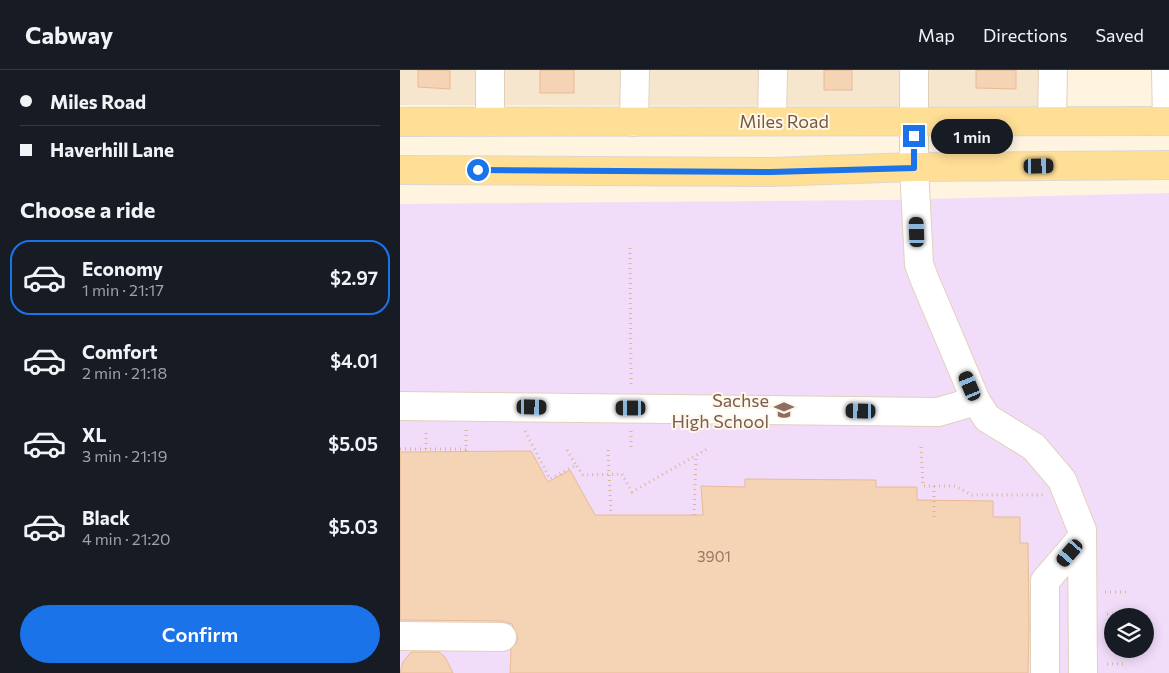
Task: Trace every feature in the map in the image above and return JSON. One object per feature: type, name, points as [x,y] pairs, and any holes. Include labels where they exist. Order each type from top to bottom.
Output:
[{"type":"main road","name":"Miles Road","points":[[400,122],[772,120],[1168,121]]},
{"type":"main road","points":[[400,170],[771,172],[1169,165]]},
{"type":"street","points":[[490,70],[490,122]]},
{"type":"street","points":[[634,122],[635,70]]},
{"type":"street","points":[[772,120],[773,70]]},
{"type":"street","points":[[914,70],[914,168],[919,264],[976,401],[987,418],[1034,447],[1062,480],[1082,530],[1093,668]]},
{"type":"street","points":[[1052,120],[1053,70]]},
{"type":"street","points":[[1166,70],[1168,121]]},
{"type":"street","points":[[400,406],[938,412],[976,401]]},
{"type":"street","points":[[1045,673],[1045,581],[1082,538]]},
{"type":"street","points":[[400,636],[502,637]]},
{"type":"path","points":[[630,248],[631,450]]},
{"type":"path","points":[[426,430],[426,449]]},
{"type":"path","points":[[400,449],[466,450],[466,430]]},
{"type":"path","points":[[524,430],[551,480],[576,465]]},
{"type":"path","points":[[921,447],[922,486],[955,486],[972,495],[1050,495]]},
{"type":"path","points":[[567,450],[583,475],[622,474],[632,492],[707,449]]},
{"type":"path","points":[[608,450],[611,515]]},
{"type":"path","points":[[694,515],[696,455]]},
{"type":"path","points":[[934,486],[934,517]]},
{"type":"path","points":[[1096,592],[1127,592]]},
{"type":"path","points":[[1093,668],[1127,664]]},
{"type":"shaded area","points":[[400,70],[1053,70],[1042,106],[400,105]]},
{"type":"shaded area","name":"Sachse High School","points":[[1169,193],[1169,673],[400,673],[400,204],[885,200]]},
{"type":"building","points":[[418,70],[450,70],[450,89],[418,87]]},
{"type":"building","points":[[540,70],[574,70],[574,93],[540,93]]},
{"type":"building","points":[[824,70],[852,70],[852,90],[824,90]]},
{"type":"building","points":[[976,70],[1016,70],[1016,89],[976,88]]},
{"type":"building","name":"Sachse High School","points":[[531,451],[548,482],[570,470],[595,515],[703,515],[701,486],[745,487],[745,479],[876,480],[876,487],[917,487],[917,500],[993,501],[993,517],[1020,517],[1020,543],[1028,543],[1028,673],[510,673],[511,649],[516,644],[518,638],[512,624],[502,621],[400,620],[400,452]]},
{"type":"building","points":[[411,652],[439,652],[445,657],[453,673],[400,673],[403,662]]},
{"type":"place","name":"Sachse High School","points":[[784,410]]},
{"type":"route","points":[[478,170],[771,172],[914,168],[914,136]]}]
